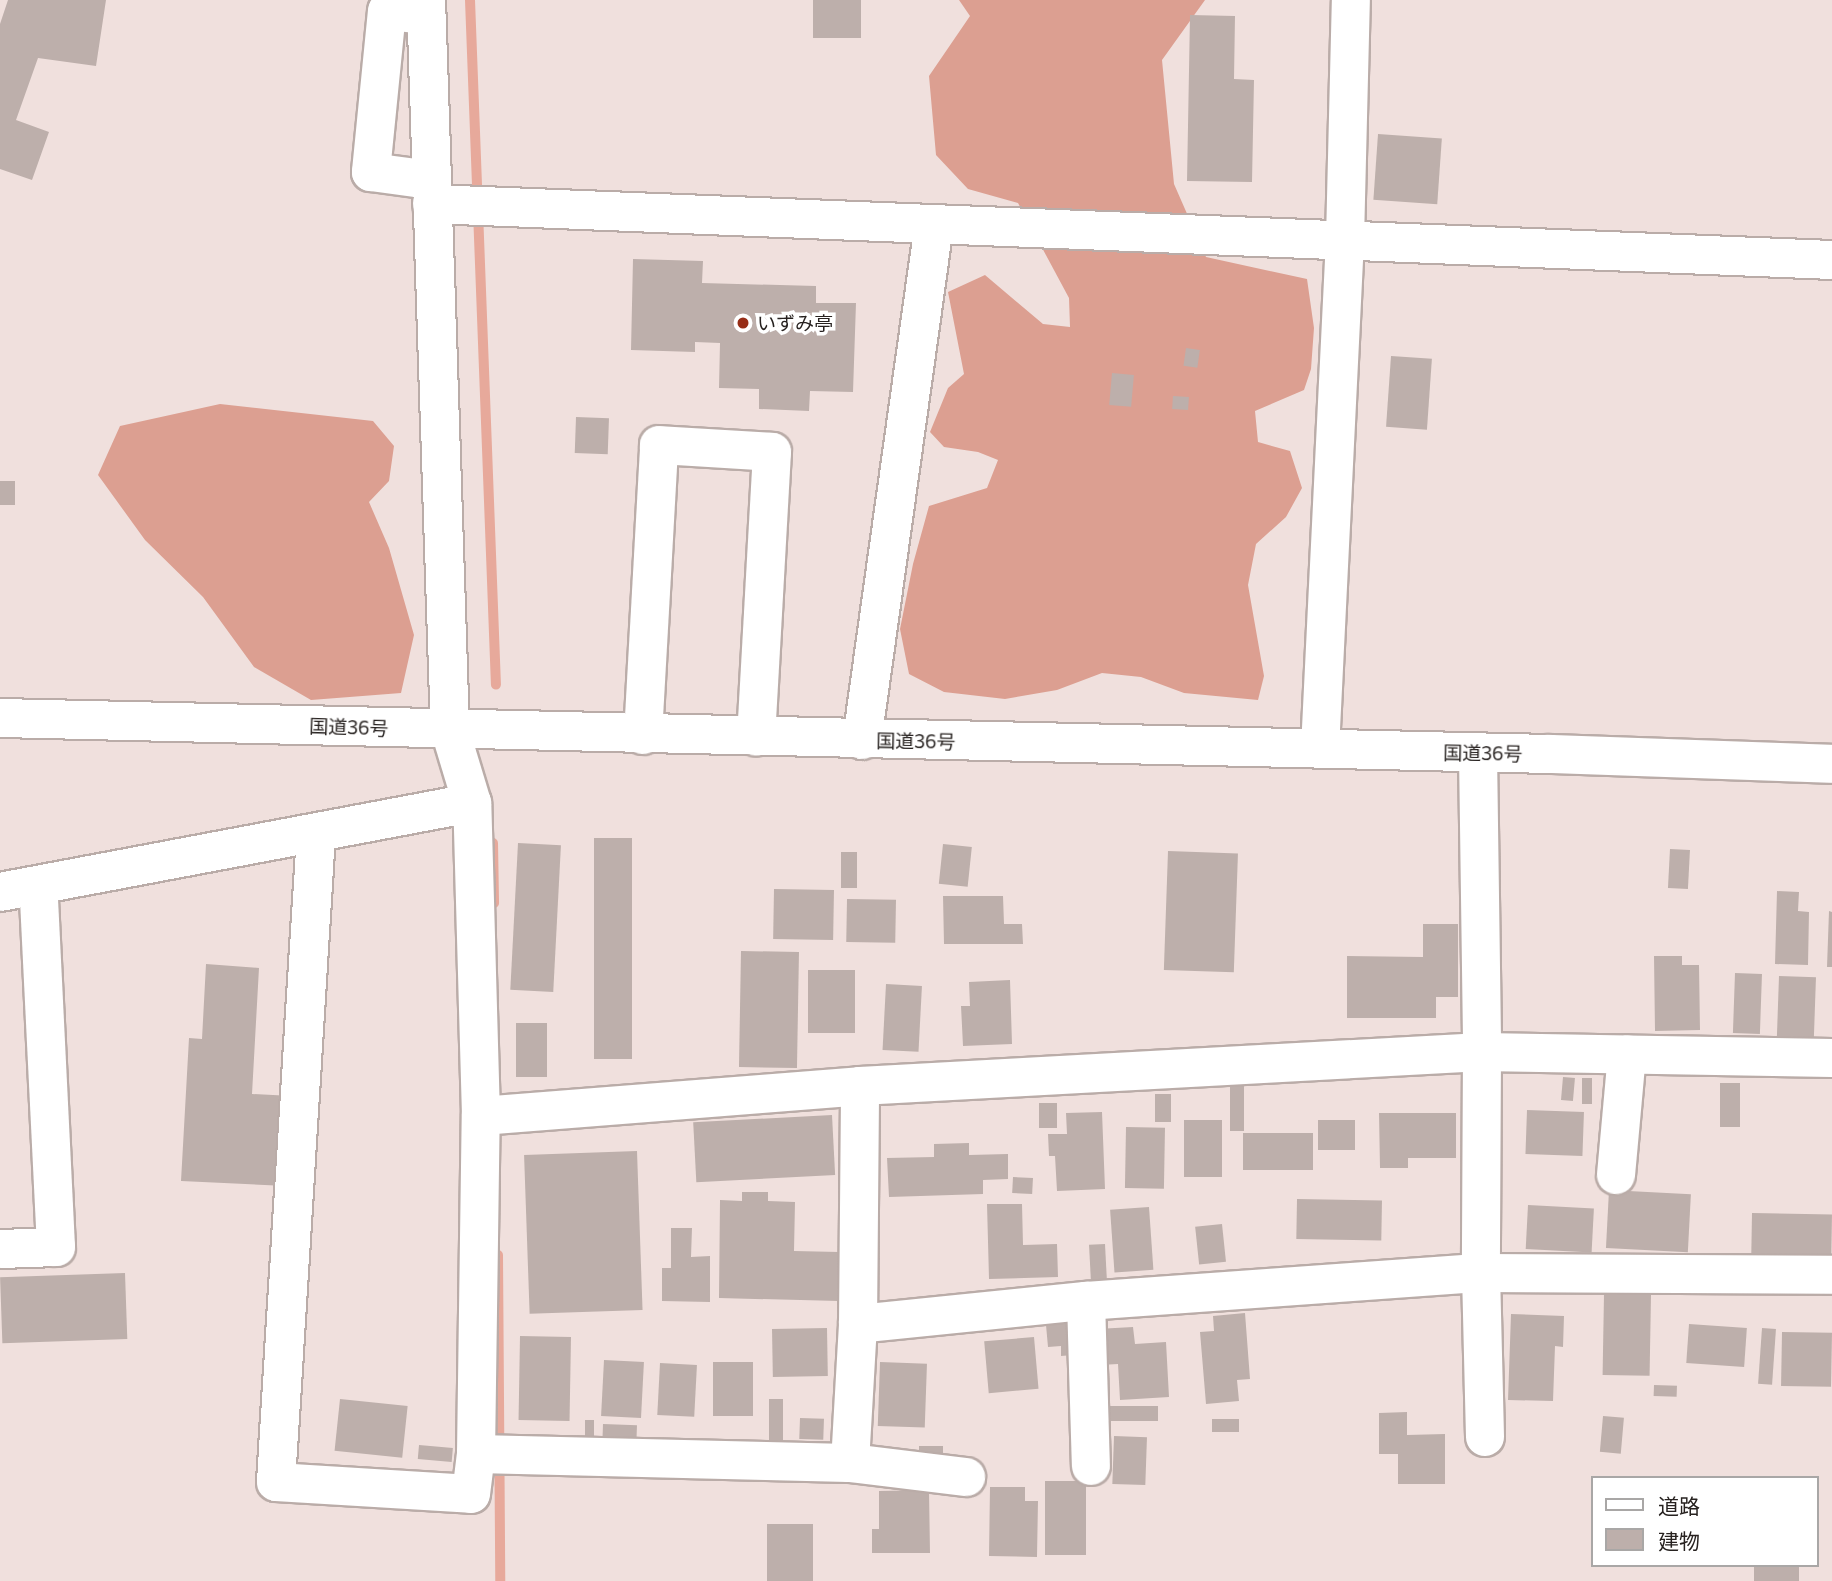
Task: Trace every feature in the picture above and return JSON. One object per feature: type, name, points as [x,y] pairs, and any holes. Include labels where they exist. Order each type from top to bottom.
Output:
[{"type":"main road","points":[[1320,749],[1345,240],[1351,0]]},
{"type":"main road","points":[[316,835],[276,1482],[471,1494],[476,1454],[481,1116],[472,803],[450,730],[431,192],[426,8],[387,11],[371,172],[431,192],[934,225],[1832,260]]},
{"type":"main road","points":[[862,740],[934,225]]},
{"type":"main road","points":[[643,735],[659,445],[772,452],[756,737]]},
{"type":"main road","name":"国道36号","points":[[0,718],[1320,749],[1832,764]]},
{"type":"main road","points":[[1478,753],[1482,1052],[1481,1273],[1485,1437]]},
{"type":"main road","points":[[0,892],[316,835],[472,803]]},
{"type":"main road","points":[[0,1249],[56,1247],[38,885]]},
{"type":"main road","points":[[481,1116],[860,1086],[1482,1052],[1832,1058]]},
{"type":"main road","points":[[1616,1175],[1627,1055]]},
{"type":"main road","points":[[850,1463],[858,1324],[860,1086]]},
{"type":"main road","points":[[858,1324],[1086,1301],[1481,1273],[1832,1275]]},
{"type":"main road","points":[[1086,1301],[1091,1466]]},
{"type":"main road","points":[[476,1454],[850,1463],[965,1477]]},
{"type":"shaded area","points":[[959,0],[1205,0],[1162,60],[1174,184],[1206,257],[1307,279],[1314,328],[1311,369],[1304,390],[1255,411],[1258,442],[1290,451],[1302,488],[1286,517],[1256,544],[1248,585],[1264,676],[1258,700],[1184,693],[1141,677],[1102,673],[1057,690],[1005,699],[944,692],[909,674],[900,629],[913,564],[929,506],[987,488],[998,460],[978,452],[944,447],[930,432],[948,388],[964,374],[948,292],[985,275],[1043,324],[1070,327],[1069,298],[1018,203],[968,189],[936,155],[929,76],[970,16]]},
{"type":"shaded area","points":[[220,404],[373,421],[394,446],[389,481],[369,502],[389,548],[414,635],[401,693],[311,700],[254,667],[203,597],[145,540],[98,475],[120,426]]},
{"type":"building","points":[[8,0],[106,0],[96,66],[38,58],[16,120],[49,132],[32,180],[0,169],[0,24]]},
{"type":"building","points":[[813,0],[861,0],[861,38],[813,38]]},
{"type":"building","points":[[1190,15],[1235,16],[1234,79],[1254,80],[1252,182],[1187,181]]},
{"type":"building","points":[[1378,134],[1442,138],[1437,204],[1373,200]]},
{"type":"building","name":"いずみ亭","points":[[633,259],[703,261],[702,283],[816,286],[816,303],[856,303],[853,392],[810,391],[809,411],[759,409],[759,389],[719,388],[720,343],[695,342],[695,352],[631,350]]},
{"type":"building","points":[[1186,348],[1200,350],[1197,368],[1183,366]]},
{"type":"building","points":[[1391,356],[1432,359],[1427,430],[1386,427]]},
{"type":"building","points":[[1112,373],[1134,375],[1131,407],[1109,405]]},
{"type":"building","points":[[1173,396],[1189,397],[1188,410],[1172,409]]},
{"type":"building","points":[[576,417],[609,418],[608,454],[575,453]]},
{"type":"building","points":[[0,481],[15,481],[15,505],[0,505]]},
{"type":"building","points":[[594,838],[632,838],[632,1059],[594,1059]]},
{"type":"building","points":[[518,843],[561,845],[553,992],[510,990]]},
{"type":"building","points":[[943,844],[972,847],[968,887],[939,884]]},
{"type":"building","points":[[1670,849],[1690,850],[1688,889],[1668,888]]},
{"type":"building","points":[[1168,851],[1238,853],[1234,972],[1164,970]]},
{"type":"building","points":[[841,852],[857,852],[857,888],[841,888]]},
{"type":"building","points":[[774,889],[834,890],[833,940],[773,939]]},
{"type":"building","points":[[1777,891],[1799,892],[1798,911],[1809,912],[1808,965],[1775,964]]},
{"type":"building","points":[[943,896],[1003,896],[1004,924],[1022,924],[1023,944],[944,944]]},
{"type":"building","points":[[847,899],[896,900],[895,943],[846,942]]},
{"type":"building","points":[[1829,911],[1832,912],[1832,967],[1827,967]]},
{"type":"building","points":[[1423,924],[1458,924],[1458,997],[1436,997],[1436,1018],[1347,1018],[1347,956],[1423,957]]},
{"type":"building","points":[[741,951],[799,952],[797,1068],[739,1067]]},
{"type":"building","points":[[1654,956],[1682,956],[1682,965],[1699,965],[1700,1030],[1655,1031]]},
{"type":"building","points":[[206,964],[259,968],[252,1094],[292,1096],[286,1186],[181,1181],[189,1038],[202,1039]]},
{"type":"building","points":[[808,970],[855,970],[855,1033],[808,1033]]},
{"type":"building","points":[[1735,973],[1762,974],[1760,1034],[1733,1033]]},
{"type":"building","points":[[1779,976],[1816,977],[1814,1039],[1777,1038]]},
{"type":"building","points":[[1010,980],[1012,1044],[963,1046],[961,1006],[970,1006],[969,982]]},
{"type":"building","points":[[886,984],[922,986],[918,1052],[883,1050]]},
{"type":"building","points":[[516,1023],[547,1023],[547,1077],[516,1077]]},
{"type":"building","points":[[1563,1077],[1575,1078],[1573,1101],[1561,1100]]},
{"type":"building","points":[[1582,1078],[1592,1078],[1592,1104],[1582,1104]]},
{"type":"building","points":[[1720,1083],[1740,1083],[1740,1127],[1720,1127]]},
{"type":"building","points":[[1230,1086],[1244,1086],[1244,1131],[1230,1131]]},
{"type":"building","points":[[1155,1094],[1171,1094],[1171,1122],[1155,1122]]},
{"type":"building","points":[[1039,1103],[1057,1103],[1057,1128],[1039,1128]]},
{"type":"building","points":[[1527,1110],[1584,1112],[1582,1156],[1525,1154]]},
{"type":"building","points":[[1102,1112],[1105,1189],[1057,1191],[1055,1156],[1049,1156],[1048,1134],[1067,1134],[1066,1113]]},
{"type":"building","points":[[1379,1113],[1456,1113],[1456,1158],[1408,1158],[1408,1168],[1380,1168]]},
{"type":"building","points":[[832,1115],[835,1175],[696,1182],[693,1122]]},
{"type":"building","points":[[1184,1120],[1222,1120],[1222,1177],[1184,1177]]},
{"type":"building","points":[[1318,1120],[1355,1120],[1355,1150],[1318,1150]]},
{"type":"building","points":[[1126,1127],[1165,1128],[1164,1189],[1125,1188]]},
{"type":"building","points":[[1243,1133],[1313,1133],[1313,1170],[1243,1170]]},
{"type":"building","points":[[969,1143],[969,1155],[1008,1154],[1008,1179],[983,1180],[983,1194],[889,1197],[887,1158],[934,1157],[934,1144]]},
{"type":"building","points":[[637,1151],[643,1310],[530,1314],[524,1155]]},
{"type":"building","points":[[1013,1177],[1033,1178],[1032,1194],[1012,1193]]},
{"type":"building","points":[[1609,1190],[1691,1194],[1688,1252],[1606,1248]]},
{"type":"building","points":[[742,1192],[768,1192],[768,1201],[795,1202],[794,1251],[839,1252],[839,1301],[719,1298],[720,1200],[742,1201]]},
{"type":"building","points":[[1297,1199],[1382,1200],[1381,1240],[1296,1239]]},
{"type":"building","points":[[987,1204],[1022,1204],[1023,1245],[1057,1244],[1058,1277],[989,1279]]},
{"type":"building","points":[[1528,1205],[1594,1208],[1592,1252],[1526,1249]]},
{"type":"building","points":[[1149,1207],[1153,1270],[1114,1273],[1110,1210]]},
{"type":"building","points":[[1752,1213],[1832,1214],[1831,1255],[1751,1254]]},
{"type":"building","points":[[1222,1224],[1226,1262],[1199,1265],[1195,1227]]},
{"type":"building","points":[[671,1228],[692,1228],[691,1257],[710,1256],[710,1302],[662,1301],[662,1268],[671,1268]]},
{"type":"building","points":[[1105,1244],[1107,1282],[1091,1283],[1089,1245]]},
{"type":"building","points":[[125,1273],[127,1339],[2,1343],[0,1277]]},
{"type":"building","points":[[1604,1294],[1651,1295],[1650,1376],[1603,1375]]},
{"type":"building","points":[[1245,1313],[1250,1379],[1237,1380],[1239,1401],[1206,1404],[1200,1332],[1214,1331],[1213,1316]]},
{"type":"building","points":[[1511,1314],[1564,1316],[1563,1347],[1555,1346],[1553,1401],[1508,1400]]},
{"type":"building","points":[[1070,1323],[1073,1355],[1061,1356],[1061,1346],[1048,1347],[1046,1325]]},
{"type":"building","points":[[1689,1324],[1747,1328],[1744,1367],[1686,1363]]},
{"type":"building","points":[[1133,1327],[1135,1344],[1166,1342],[1169,1397],[1120,1400],[1118,1364],[1100,1365],[1097,1329]]},
{"type":"building","points":[[827,1328],[828,1376],[773,1377],[772,1329]]},
{"type":"building","points":[[1762,1328],[1776,1329],[1772,1385],[1758,1384]]},
{"type":"building","points":[[1782,1332],[1832,1333],[1831,1387],[1781,1386]]},
{"type":"building","points":[[520,1336],[571,1337],[570,1421],[519,1420]]},
{"type":"building","points":[[1034,1337],[1039,1389],[989,1393],[984,1341]]},
{"type":"building","points":[[604,1360],[644,1362],[641,1418],[601,1416]]},
{"type":"building","points":[[713,1362],[753,1362],[753,1416],[713,1416]]},
{"type":"building","points":[[880,1362],[927,1364],[925,1428],[878,1426]]},
{"type":"building","points":[[660,1363],[697,1365],[694,1417],[657,1415]]},
{"type":"building","points":[[1654,1385],[1677,1386],[1677,1397],[1654,1396]]},
{"type":"building","points":[[340,1399],[408,1406],[402,1458],[335,1451]]},
{"type":"building","points":[[769,1399],[783,1399],[783,1441],[769,1441]]},
{"type":"building","points":[[1105,1406],[1158,1406],[1158,1421],[1105,1421]]},
{"type":"building","points":[[1407,1412],[1407,1435],[1445,1434],[1445,1484],[1398,1484],[1398,1454],[1379,1454],[1379,1413]]},
{"type":"building","points":[[1603,1416],[1624,1418],[1621,1454],[1600,1452]]},
{"type":"building","points":[[800,1418],[824,1419],[823,1440],[799,1439]]},
{"type":"building","points":[[1212,1419],[1239,1419],[1239,1432],[1212,1432]]},
{"type":"building","points":[[585,1420],[594,1420],[594,1437],[585,1437]]},
{"type":"building","points":[[603,1424],[637,1425],[636,1441],[602,1440]]},
{"type":"building","points":[[1114,1436],[1147,1437],[1145,1485],[1112,1484]]},
{"type":"building","points":[[419,1445],[453,1448],[452,1462],[418,1459]]},
{"type":"building","points":[[919,1446],[943,1446],[943,1455],[919,1455]]},
{"type":"building","points":[[1045,1481],[1086,1481],[1086,1555],[1045,1555]]},
{"type":"building","points":[[990,1487],[1025,1487],[1025,1501],[1038,1501],[1037,1557],[989,1556]]},
{"type":"building","points":[[929,1490],[930,1553],[872,1553],[872,1529],[879,1529],[879,1491]]},
{"type":"building","points":[[767,1524],[813,1524],[813,1581],[767,1581]]},
{"type":"building","points":[[1754,1567],[1799,1567],[1799,1581],[1754,1581]]},
{"type":"waterway","points":[[470,0],[496,685]]},
{"type":"waterway","points":[[493,843],[494,903]]},
{"type":"waterway","points":[[498,1255],[500,1581]]},
{"type":"place","name":"いずみ亭","points":[[743,323]]}]
